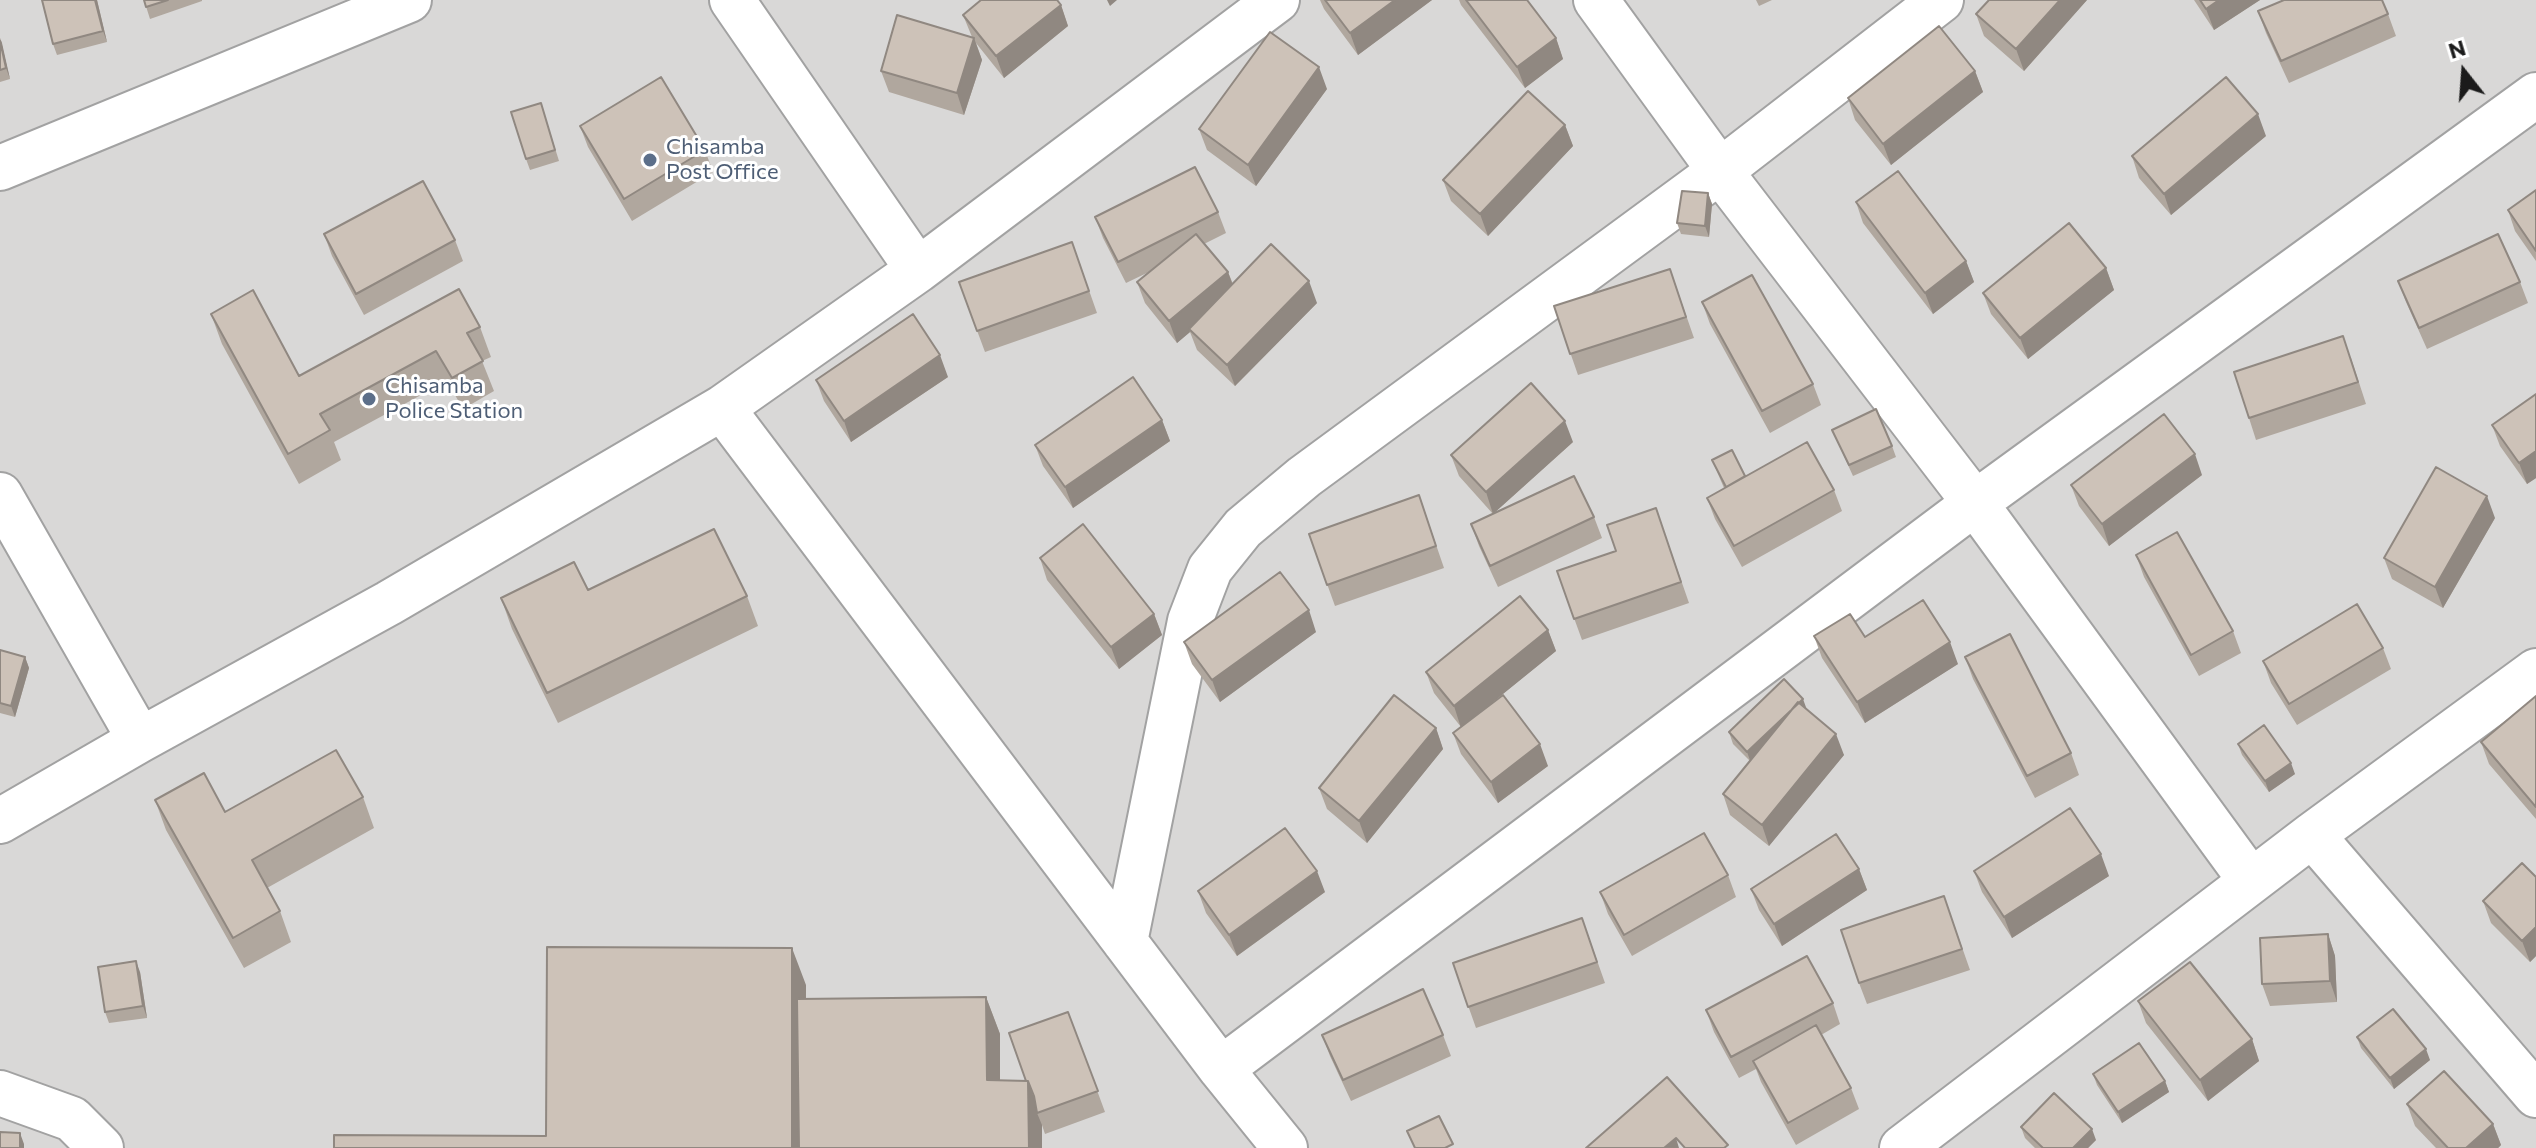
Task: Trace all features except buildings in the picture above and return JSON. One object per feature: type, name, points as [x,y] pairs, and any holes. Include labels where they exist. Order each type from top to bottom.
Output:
[{"type":"street","points":[[0,168],[409,0]]},
{"type":"street","points":[[732,0],[918,270]]},
{"type":"street","points":[[0,821],[389,603],[722,408],[918,270],[1277,0]]},
{"type":"street","points":[[1596,0],[1720,171],[1975,503],[2251,881]]},
{"type":"street","points":[[1125,942],[1190,621],[1210,569],[1243,528],[1304,477],[1720,171],[1941,0]]},
{"type":"street","points":[[1221,1069],[1975,503],[2536,95]]},
{"type":"street","points":[[722,408],[1221,1069],[1285,1148]]},
{"type":"street","points":[[0,495],[140,740]]},
{"type":"street","points":[[1902,1148],[2312,835],[2536,671]]},
{"type":"street","points":[[2312,835],[2536,1095]]},
{"type":"street","points":[[0,1093],[72,1119],[101,1148]]},
{"type":"shaded area","points":[[0,0],[2536,0],[2536,1148],[0,1148]]},
{"type":"place","name":"Chisamba Post Office","points":[[650,160]]},
{"type":"place","name":"Chisamba Police Station","points":[[369,399]]}]
